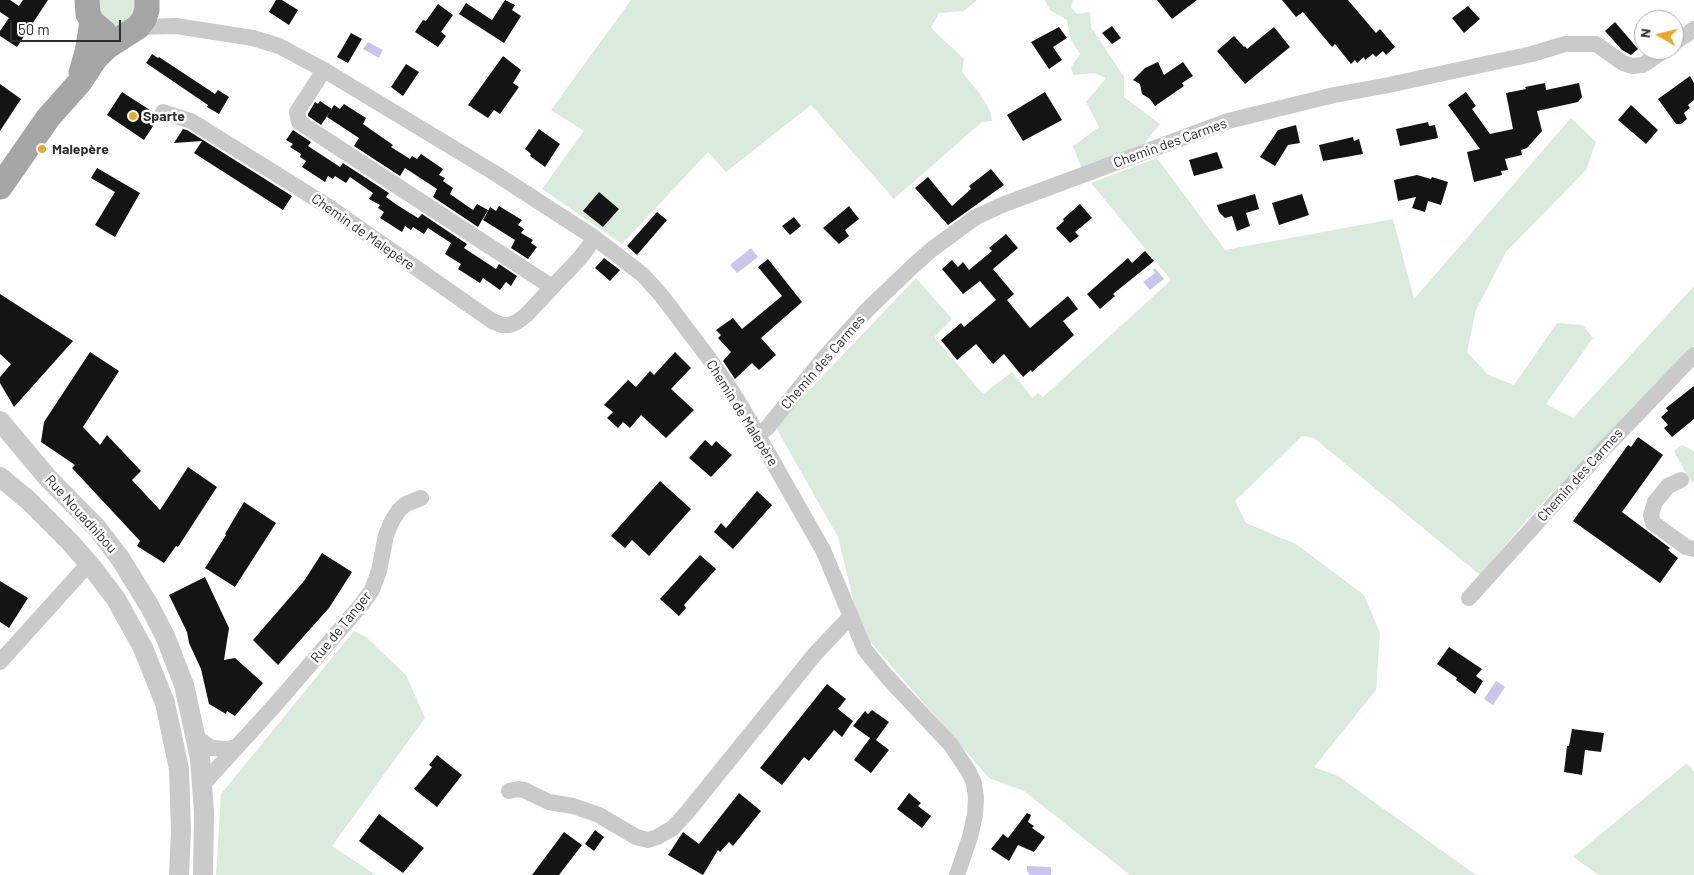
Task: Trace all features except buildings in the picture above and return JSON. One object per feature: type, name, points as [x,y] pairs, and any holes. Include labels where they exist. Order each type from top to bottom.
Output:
[{"type":"main road","points":[[0,187],[48,118],[78,83],[95,59],[107,47],[132,30],[144,19],[147,10],[147,0]]},
{"type":"main road","points":[[89,11],[98,29],[106,33],[116,35],[132,30]]},
{"type":"main road","points":[[78,83],[87,52],[89,11]]},
{"type":"street","points":[[147,0],[164,18],[176,26]]},
{"type":"street","name":"Chemin de Malepère","points":[[132,30],[176,26],[253,38],[279,46],[324,70],[493,172],[595,238],[643,275],[661,296],[731,390],[758,435],[823,550],[865,650],[962,758],[974,783],[975,815],[970,837],[957,875]]},
{"type":"street","name":"Chemin des Carmes","points":[[758,435],[767,428],[822,359],[913,266],[931,250],[976,217],[1002,205],[1228,121],[1334,95],[1532,54],[1565,44],[1596,44],[1623,63],[1632,66],[1644,65],[1651,60]]},
{"type":"street","points":[[324,70],[297,112],[299,122],[552,288]]},
{"type":"street","name":"Chemin de Malepère","points":[[164,112],[191,121],[329,207],[492,322],[502,325],[518,322],[580,258],[595,238]]},
{"type":"street","name":"Chemin des Carmes","points":[[1469,598],[1599,454],[1694,355]]},
{"type":"street","name":"Rue Nouadhibou","points":[[0,421],[47,476],[97,528],[134,578],[171,650],[184,685],[196,737],[203,784],[203,875]]},
{"type":"street","name":"Rue Nouadhibou","points":[[0,477],[28,500],[91,566],[116,599],[143,648],[165,704],[179,769],[181,831],[179,875]]},
{"type":"street","points":[[1681,480],[1668,486],[1655,502],[1651,515],[1653,523],[1686,547],[1694,549]]},
{"type":"street","name":"Rue de Tanger","points":[[203,784],[276,704],[362,604],[372,590],[379,572],[386,535],[392,521],[399,510],[406,504],[421,498]]},
{"type":"street","points":[[0,662],[83,570],[91,566]]},
{"type":"street","points":[[509,791],[524,790],[549,802],[573,806],[599,815],[636,837],[648,840],[658,838],[673,828],[689,810],[815,654],[851,616]]},
{"type":"street","points":[[196,737],[211,748],[228,750],[236,747]]},
{"type":"green space","points":[[96,0],[138,0],[138,14],[116,29],[103,25]]},
{"type":"green space","points":[[631,0],[977,0],[964,11],[939,13],[931,28],[964,59],[962,72],[980,94],[990,111],[992,121],[982,122],[894,199],[811,105],[726,172],[708,152],[622,244],[542,189],[584,131],[551,110]]},
{"type":"green space","points":[[1045,0],[1073,0],[1071,7],[1077,14],[1090,12],[1091,27],[1124,77],[1124,97],[1160,124],[1144,144],[1082,169],[1073,146],[1099,127],[1086,102],[1106,78],[1094,73],[1073,75],[1071,67],[1080,54],[1071,40],[1067,20],[1050,10]]},
{"type":"green space","points":[[1571,118],[1596,142],[1586,170],[1506,252],[1476,310],[1467,352],[1488,375],[1514,385],[1557,323],[1583,325],[1593,338],[1546,404],[1573,418],[1694,286],[1694,345],[1532,514],[1480,575],[1314,438],[1302,436],[1235,501],[1246,523],[1296,544],[1364,595],[1380,633],[1376,690],[1314,767],[1338,776],[1476,875],[1130,875],[1024,791],[989,778],[861,631],[838,537],[775,426],[916,278],[952,319],[934,337],[983,394],[1012,372],[1032,398],[1038,393],[1043,397],[1171,280],[1091,183],[1157,158],[1225,250],[1393,219],[1414,299]]},
{"type":"green space","points":[[1682,445],[1694,451],[1694,483],[1689,479],[1674,451]]},
{"type":"green space","points":[[354,631],[366,637],[406,675],[425,718],[332,846],[376,875],[216,875],[221,794]]},
{"type":"green space","points":[[1687,763],[1694,772],[1694,875],[1599,875],[1573,857]]},
{"type":"shaded area","points":[[368,42],[383,50],[379,58],[363,49]]},
{"type":"shaded area","points":[[751,248],[758,257],[737,273],[730,265]]},
{"type":"shaded area","points":[[1155,268],[1164,279],[1150,290],[1143,282],[1155,273],[1153,270]]},
{"type":"shaded area","points":[[1496,681],[1505,687],[1493,705],[1484,699]]},
{"type":"shaded area","points":[[1027,866],[1051,867],[1051,875],[1030,875],[1027,871]]},
{"type":"place","name":"Sparte","points":[[133,116]]},
{"type":"place","name":"Malepère","points":[[42,149]]}]
